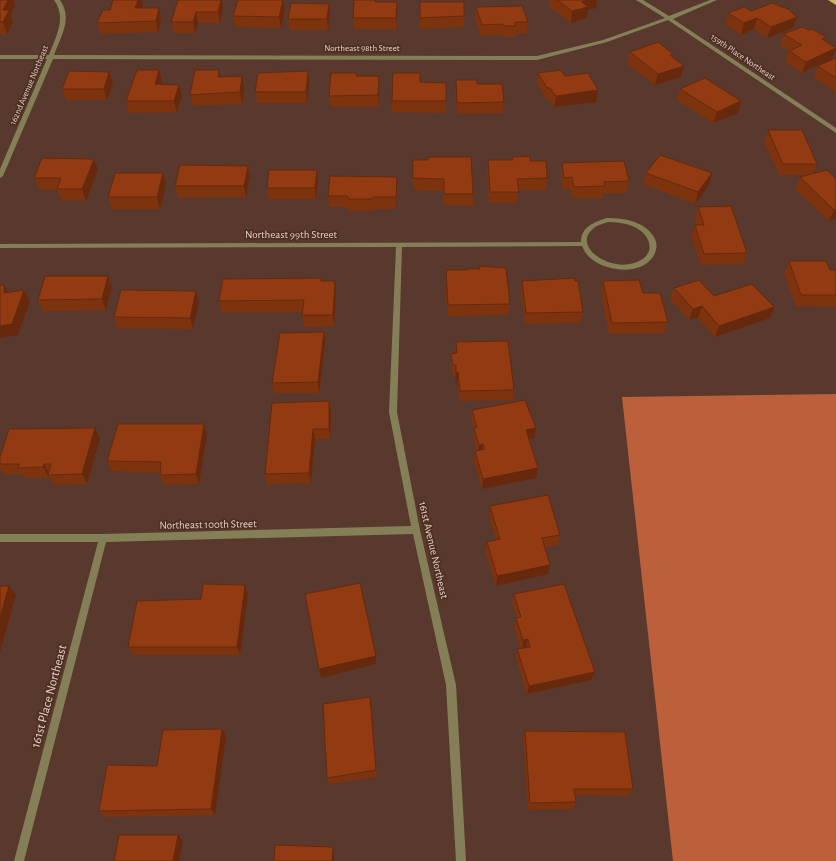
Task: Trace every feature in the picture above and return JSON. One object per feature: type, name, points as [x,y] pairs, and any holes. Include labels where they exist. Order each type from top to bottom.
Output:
[{"type":"main road","points":[[831,0],[836,3]]},
{"type":"street","name":"162nd Avenue Northeast","points":[[0,176],[51,56],[64,20],[62,7],[57,0]]},
{"type":"street","name":"159th Place Northeast","points":[[639,0],[670,19],[836,131]]},
{"type":"street","name":"Northeast 98th Street","points":[[0,57],[537,58],[567,52],[670,19],[714,0]]},
{"type":"street","points":[[619,220],[636,224],[645,230],[653,240],[654,248],[649,259],[636,266],[625,268],[607,265],[596,260],[587,252],[583,244],[584,235],[589,228],[597,223],[619,220]]},
{"type":"street","name":"Northeast 99th Street","points":[[0,246],[583,244]]},
{"type":"street","name":"161st Avenue Northeast","points":[[399,245],[393,412],[416,530],[452,685],[461,861]]},
{"type":"street","name":"Northeast 100th Street","points":[[0,538],[103,538],[416,530]]},
{"type":"street","name":"161st Place Northeast","points":[[19,861],[103,538]]},
{"type":"shaded area","points":[[836,394],[836,861],[673,861],[622,397]]},
{"type":"building","points":[[0,0],[8,0],[3,10],[9,10],[3,22],[0,22]]},
{"type":"building","points":[[113,0],[138,0],[135,8],[159,8],[156,21],[97,23],[103,10],[110,10]]},
{"type":"building","points":[[178,0],[221,0],[218,12],[196,12],[193,22],[171,22]]},
{"type":"building","points":[[238,0],[283,0],[279,17],[233,16]]},
{"type":"building","points":[[354,0],[397,2],[396,18],[353,18]]},
{"type":"building","points":[[557,0],[587,0],[582,2],[588,7],[572,11]]},
{"type":"building","points":[[420,2],[464,2],[464,16],[420,18]]},
{"type":"building","points":[[291,3],[329,4],[327,19],[288,19]]},
{"type":"building","points":[[772,3],[788,9],[797,17],[771,27],[757,18],[744,23],[728,13],[744,7],[751,11]]},
{"type":"building","points":[[522,6],[528,22],[515,22],[515,26],[504,26],[503,24],[482,25],[476,7]]},
{"type":"building","points":[[802,27],[808,30],[812,29],[826,37],[822,39],[836,48],[806,62],[789,51],[802,45],[783,34]]},
{"type":"building","points":[[658,42],[673,54],[670,55],[684,66],[658,74],[630,52]]},
{"type":"building","points":[[836,58],[836,78],[818,66]]},
{"type":"building","points":[[137,70],[159,70],[155,84],[179,85],[174,101],[126,101]]},
{"type":"building","points":[[195,70],[219,70],[218,77],[242,76],[240,92],[190,95]]},
{"type":"building","points":[[561,70],[565,76],[588,73],[598,90],[556,96],[550,88],[547,88],[538,73]]},
{"type":"building","points":[[69,71],[109,72],[104,89],[62,89]]},
{"type":"building","points":[[308,71],[306,92],[255,92],[258,73]]},
{"type":"building","points":[[331,73],[356,73],[356,76],[379,76],[378,95],[329,96]]},
{"type":"building","points":[[393,73],[420,73],[420,82],[446,83],[446,101],[392,101]]},
{"type":"building","points":[[705,78],[741,101],[717,112],[680,89]]},
{"type":"building","points":[[456,80],[477,80],[477,84],[502,84],[504,102],[457,103]]},
{"type":"building","points":[[768,130],[802,130],[817,164],[783,164]]},
{"type":"building","points":[[660,155],[712,173],[698,192],[646,173]]},
{"type":"building","points":[[530,156],[530,161],[546,161],[547,178],[517,179],[519,192],[490,192],[488,160],[513,160],[512,157]]},
{"type":"building","points":[[428,157],[471,157],[473,194],[444,194],[444,179],[413,178],[413,160],[428,160]]},
{"type":"building","points":[[42,158],[94,159],[82,189],[57,189],[61,178],[34,178]]},
{"type":"building","points":[[624,161],[629,181],[604,182],[605,186],[574,187],[572,177],[564,178],[562,163]]},
{"type":"building","points":[[180,165],[248,166],[244,186],[175,186]]},
{"type":"building","points":[[269,170],[317,170],[315,188],[267,188]]},
{"type":"building","points":[[827,170],[836,179],[836,209],[834,210],[800,177]]},
{"type":"building","points":[[115,173],[163,173],[157,197],[108,197]]},
{"type":"building","points":[[330,176],[397,177],[396,197],[348,199],[348,196],[328,196]]},
{"type":"building","points":[[731,206],[747,253],[704,254],[695,225],[704,225],[698,207]]},
{"type":"building","points":[[789,261],[826,261],[830,270],[836,270],[836,295],[801,295]]},
{"type":"building","points":[[479,266],[506,268],[510,304],[448,305],[446,270],[480,269]]},
{"type":"building","points":[[45,276],[108,276],[102,299],[38,300]]},
{"type":"building","points":[[321,278],[321,281],[335,281],[333,315],[302,315],[304,300],[219,301],[223,279]]},
{"type":"building","points":[[575,278],[575,281],[578,281],[583,312],[526,313],[522,281]]},
{"type":"building","points":[[639,280],[643,293],[660,293],[668,322],[612,323],[603,281]]},
{"type":"building","points":[[699,280],[714,296],[752,284],[774,307],[719,326],[702,306],[693,309],[674,288]]},
{"type":"building","points":[[0,285],[4,285],[4,293],[24,290],[12,324],[0,326]]},
{"type":"building","points":[[121,290],[196,291],[190,318],[114,317]]},
{"type":"building","points":[[324,332],[318,382],[272,383],[280,333]]},
{"type":"building","points":[[508,341],[514,390],[460,391],[458,372],[456,373],[456,365],[453,365],[451,354],[457,353],[456,342]]},
{"type":"building","points":[[525,400],[536,428],[526,430],[538,468],[483,479],[475,451],[485,449],[483,444],[479,445],[474,428],[477,428],[472,410]]},
{"type":"building","points":[[329,401],[329,429],[313,429],[309,473],[265,474],[272,403]]},
{"type":"building","points":[[118,424],[204,424],[196,474],[160,475],[161,462],[107,461]]},
{"type":"building","points":[[95,428],[82,474],[48,475],[51,464],[44,464],[43,467],[18,468],[19,464],[0,464],[0,457],[9,429]]},
{"type":"building","points":[[548,495],[560,535],[542,538],[550,565],[497,576],[487,542],[500,539],[490,506]]},
{"type":"building","points":[[360,583],[376,656],[319,669],[305,594]]},
{"type":"building","points":[[203,584],[245,585],[237,647],[128,647],[137,601],[201,599]]},
{"type":"building","points":[[564,584],[595,672],[529,686],[517,649],[530,647],[528,639],[523,640],[516,618],[521,617],[514,594]]},
{"type":"building","points":[[0,586],[9,586],[0,617]]},
{"type":"building","points":[[370,697],[376,770],[327,778],[323,704]]},
{"type":"building","points":[[222,729],[211,809],[99,811],[107,765],[157,766],[163,730]]},
{"type":"building","points":[[525,731],[625,732],[633,789],[574,789],[576,802],[530,803]]},
{"type":"building","points":[[119,835],[178,835],[173,861],[114,861]]},
{"type":"building","points":[[275,845],[333,847],[332,861],[274,861]]}]
